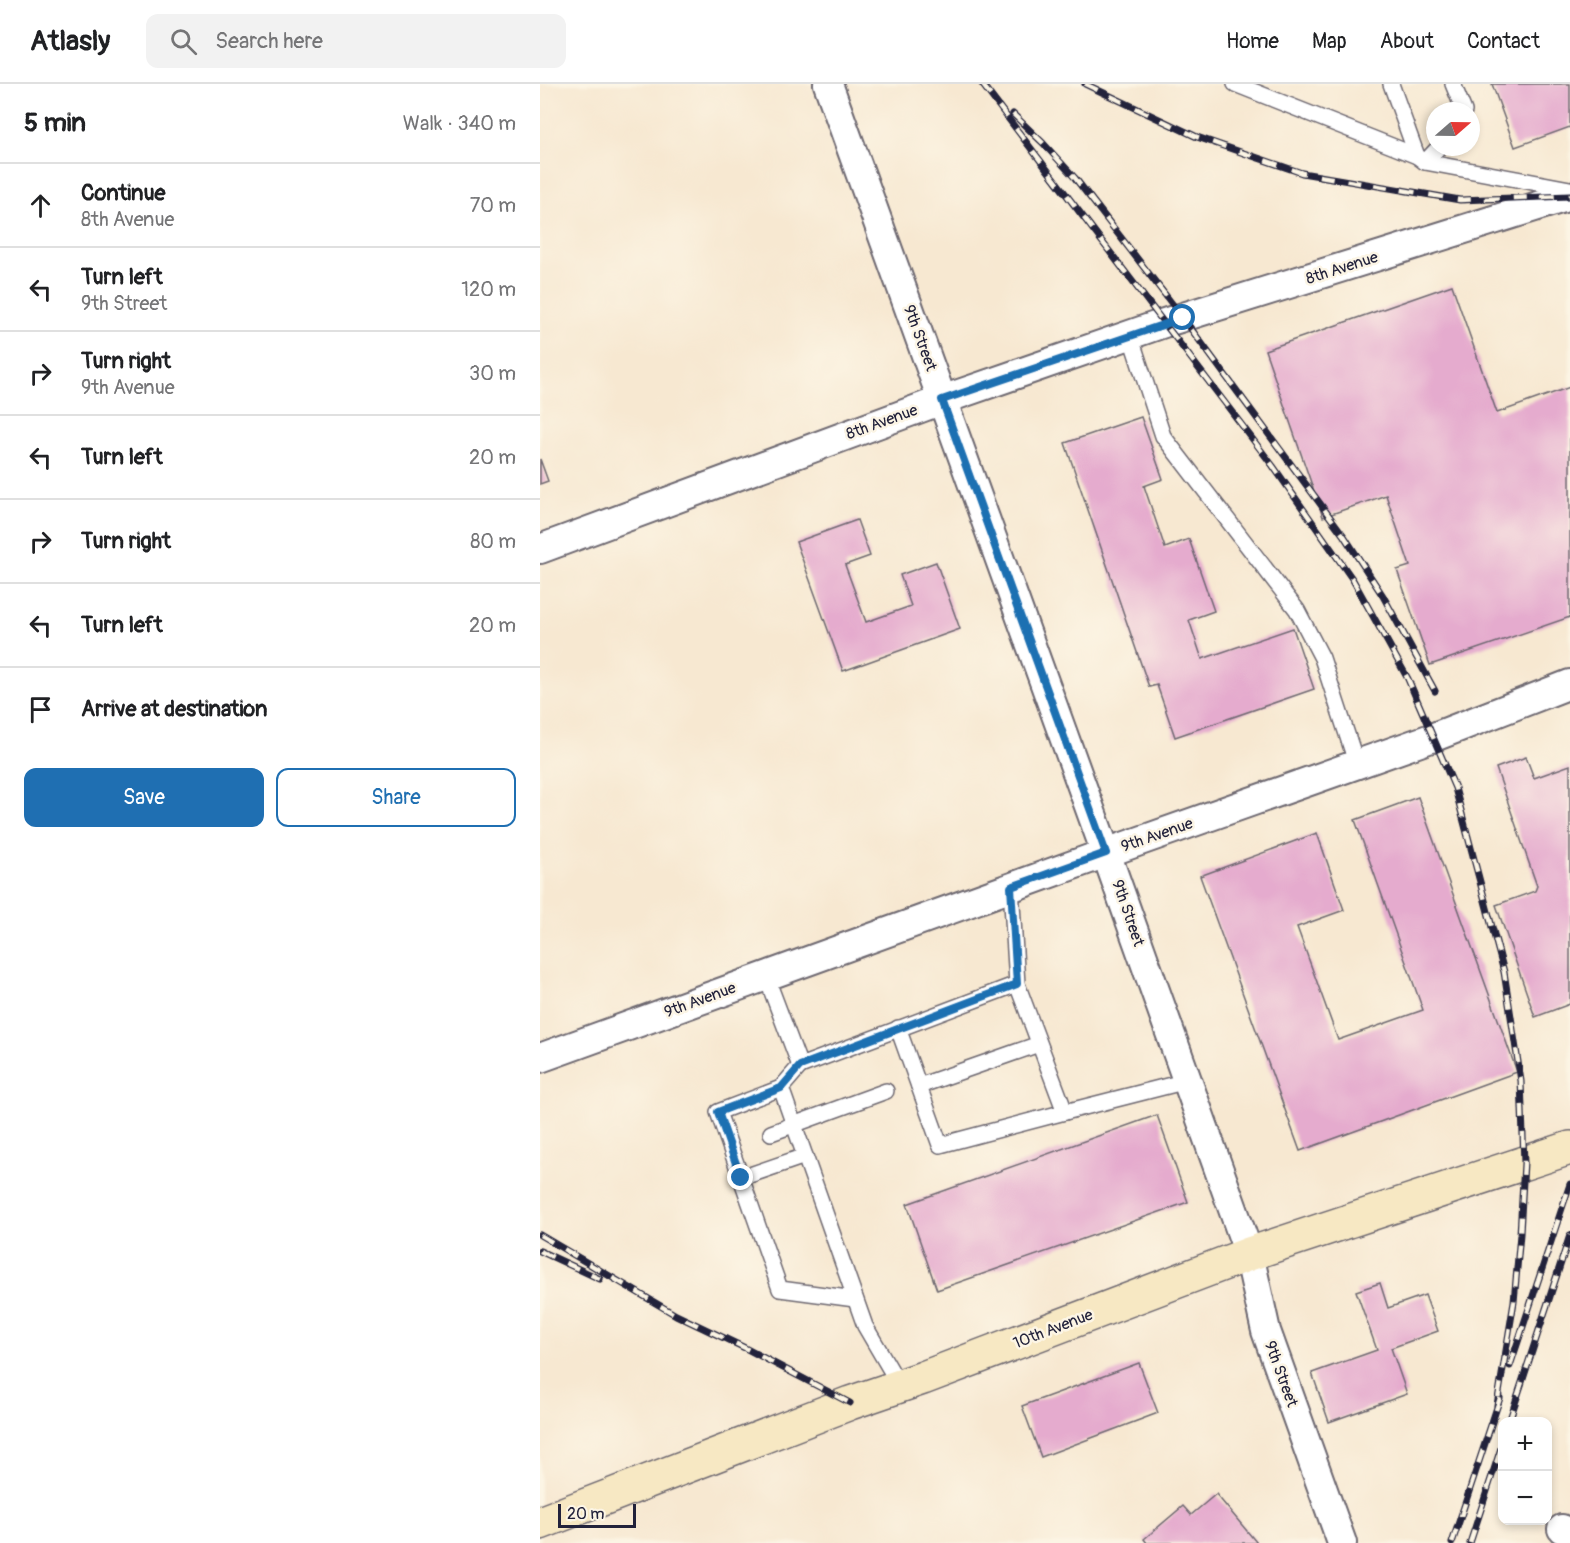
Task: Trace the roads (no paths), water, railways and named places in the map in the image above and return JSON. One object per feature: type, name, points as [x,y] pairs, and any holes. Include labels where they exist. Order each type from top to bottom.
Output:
[{"type":"main road","name":"10th Avenue","points":[[540,1522],[849,1403],[900,1386],[1249,1254],[1570,1148]]},
{"type":"street","name":"9th Street","points":[[828,84],[1249,1254],[1266,1331],[1342,1543]]},
{"type":"street","name":"8th Avenue","points":[[540,549],[942,400],[1130,335],[1570,196]]},
{"type":"street","name":"9th Avenue","points":[[540,1058],[1011,887],[1357,765],[1570,684]]},
{"type":"lane","points":[[1235,84],[1421,159],[1570,189]]},
{"type":"lane","points":[[1391,84],[1421,159]]},
{"type":"lane","points":[[1454,84],[1461,102]]},
{"type":"lane","points":[[1421,159],[1426,156]]},
{"type":"lane","points":[[1130,335],[1163,436],[1297,610],[1322,658],[1357,765]]},
{"type":"lane","points":[[1011,887],[1017,984],[1065,1112]]},
{"type":"lane","points":[[766,976],[800,1066]]},
{"type":"lane","points":[[855,1299],[780,1289],[741,1178],[737,1145],[718,1112],[781,1088],[800,1066],[1017,984]]},
{"type":"lane","points":[[898,1028],[915,1083],[940,1145],[1187,1081]]},
{"type":"lane","points":[[915,1083],[1039,1044]]},
{"type":"lane","points":[[781,1088],[865,1326],[900,1386]]},
{"type":"lane","points":[[771,1133],[886,1091]]},
{"type":"lane","points":[[741,1178],[805,1156]]},
{"type":"railway","points":[[982,84],[1273,466],[1353,580],[1408,679],[1455,788],[1504,972],[1521,1081],[1524,1163],[1520,1234],[1514,1302],[1497,1405]]},
{"type":"railway","points":[[1085,84],[1197,137],[1302,173],[1460,200],[1570,196]]},
{"type":"railway","points":[[1013,114],[1075,178],[1183,318],[1344,536],[1383,596],[1435,691]]},
{"type":"railway","points":[[1510,1366],[1570,1184]]},
{"type":"railway","points":[[540,1235],[676,1315],[850,1403]]},
{"type":"railway","points":[[1511,1417],[1570,1235]]},
{"type":"railway","points":[[540,1251],[600,1279]]},
{"type":"railway","points":[[1452,1543],[1500,1398]]},
{"type":"railway","points":[[1470,1543],[1498,1457]]}]
